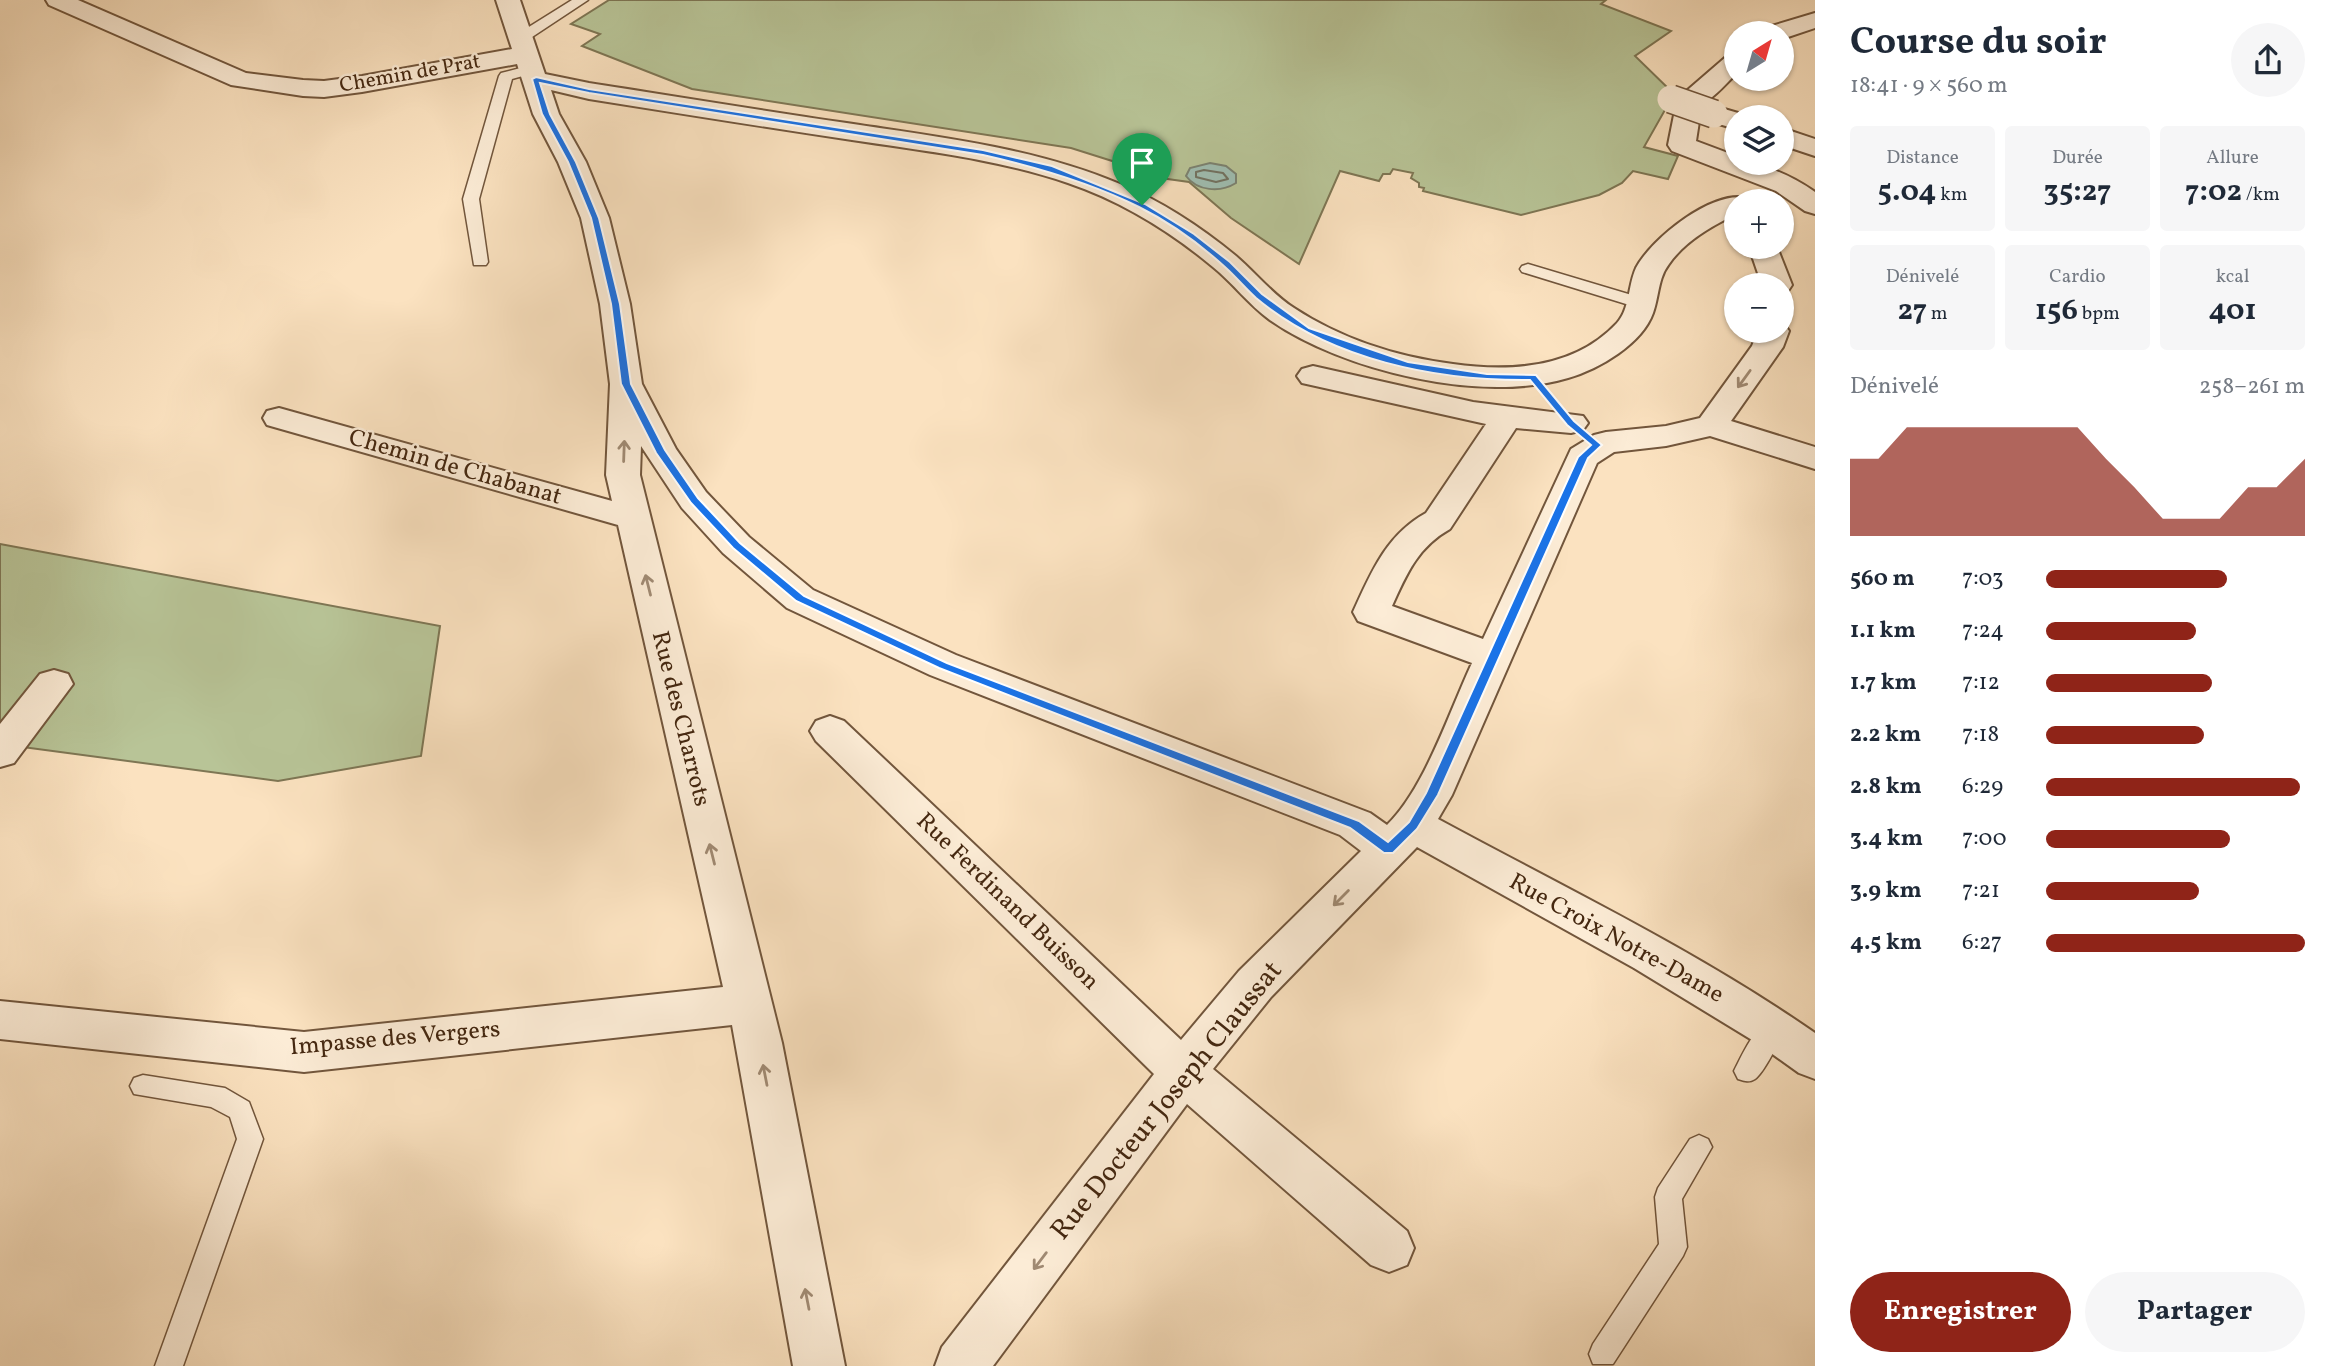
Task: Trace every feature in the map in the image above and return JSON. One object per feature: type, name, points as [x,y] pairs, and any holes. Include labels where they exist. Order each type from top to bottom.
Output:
[{"type":"street","name":"Chemin de Prat","points":[[58,0],[240,80],[324,89],[362,85],[474,62],[529,60],[602,93],[983,152],[1049,168],[1142,205],[1182,230],[1305,330],[1407,365],[1487,377],[1533,377],[1573,367],[1632,325],[1639,303]]},
{"type":"street","name":"Rue des Charrots","points":[[508,0],[546,114],[572,162],[595,218],[615,304],[626,384],[623,475],[759,1043],[819,1366]]},
{"type":"street","points":[[1794,27],[1815,20]]},
{"type":"street","points":[[1724,71],[1684,105],[1682,145],[1786,185],[1815,205]]},
{"type":"street","points":[[1684,105],[1724,117]]},
{"type":"street","points":[[1794,140],[1815,148]]},
{"type":"street","points":[[1776,189],[1815,174]]},
{"type":"street","points":[[1639,303],[1652,265],[1713,213],[1724,209]]},
{"type":"street","points":[[1711,426],[1768,343]]},
{"type":"street","points":[[1313,376],[1419,401],[1507,417],[1584,442],[1666,436],[1711,426],[1815,458]]},
{"type":"street","points":[[1533,377],[1584,442]]},
{"type":"street","name":"Rue Croix Notre-Dame","points":[[626,384],[660,451],[694,500],[736,545],[800,599],[943,665],[1354,824],[1401,837],[1650,955],[1773,1029],[1815,1059]]},
{"type":"street","points":[[1494,657],[1371,612],[1402,547],[1422,528],[1438,521],[1507,417]]},
{"type":"street","name":"Chemin de Chabanat","points":[[279,418],[632,518]]},
{"type":"street","name":"Rue Docteur Joseph Claussat","points":[[961,1366],[1183,1072],[1255,984],[1401,837],[1432,795],[1494,657],[1584,442]]},
{"type":"street","points":[[0,752],[54,684]]},
{"type":"street","name":"Rue Ferdinand Buisson","points":[[830,731],[1183,1072],[1389,1248]]},
{"type":"street","name":"Impasse des Vergers","points":[[0,1020],[304,1052],[748,1004]]},
{"type":"lane","points":[[480,262],[471,199],[506,76],[529,60],[581,0]]},
{"type":"lane","points":[[1528,269],[1639,303]]},
{"type":"lane","points":[[1747,1071],[1773,1029]]},
{"type":"lane","points":[[142,1086],[216,1096],[240,1110],[250,1139],[169,1366]]},
{"type":"lane","points":[[1603,1354],[1672,1247],[1668,1197],[1699,1147]]},
{"type":"green space","points":[[609,0],[1606,0],[1601,4],[1671,31],[1635,56],[1674,94],[1644,147],[1678,156],[1668,179],[1633,171],[1622,183],[1599,195],[1521,215],[1423,191],[1424,188],[1419,187],[1419,183],[1411,178],[1413,173],[1393,169],[1390,174],[1383,174],[1379,181],[1340,171],[1299,264],[1231,218],[1189,182],[1146,176],[1128,166],[1071,148],[692,89],[582,46],[600,34],[571,24]]},
{"type":"green space","points":[[0,544],[440,626],[421,756],[278,781],[0,744]]},
{"type":"water","points":[[1210,163],[1226,166],[1236,174],[1236,183],[1209,189],[1196,185],[1186,176],[1190,168]]},
{"type":"route","points":[[536,79],[589,91],[983,152],[1049,168],[1090,182],[1142,205],[1191,236],[1227,264],[1259,296],[1305,330],[1407,365],[1487,377],[1533,377],[1571,423],[1597,445],[1583,457],[1432,795],[1413,825],[1389,849],[1354,824],[943,665],[800,599],[736,545],[694,500],[660,451],[626,384],[615,304],[595,218],[572,162],[546,114],[536,79]]}]
